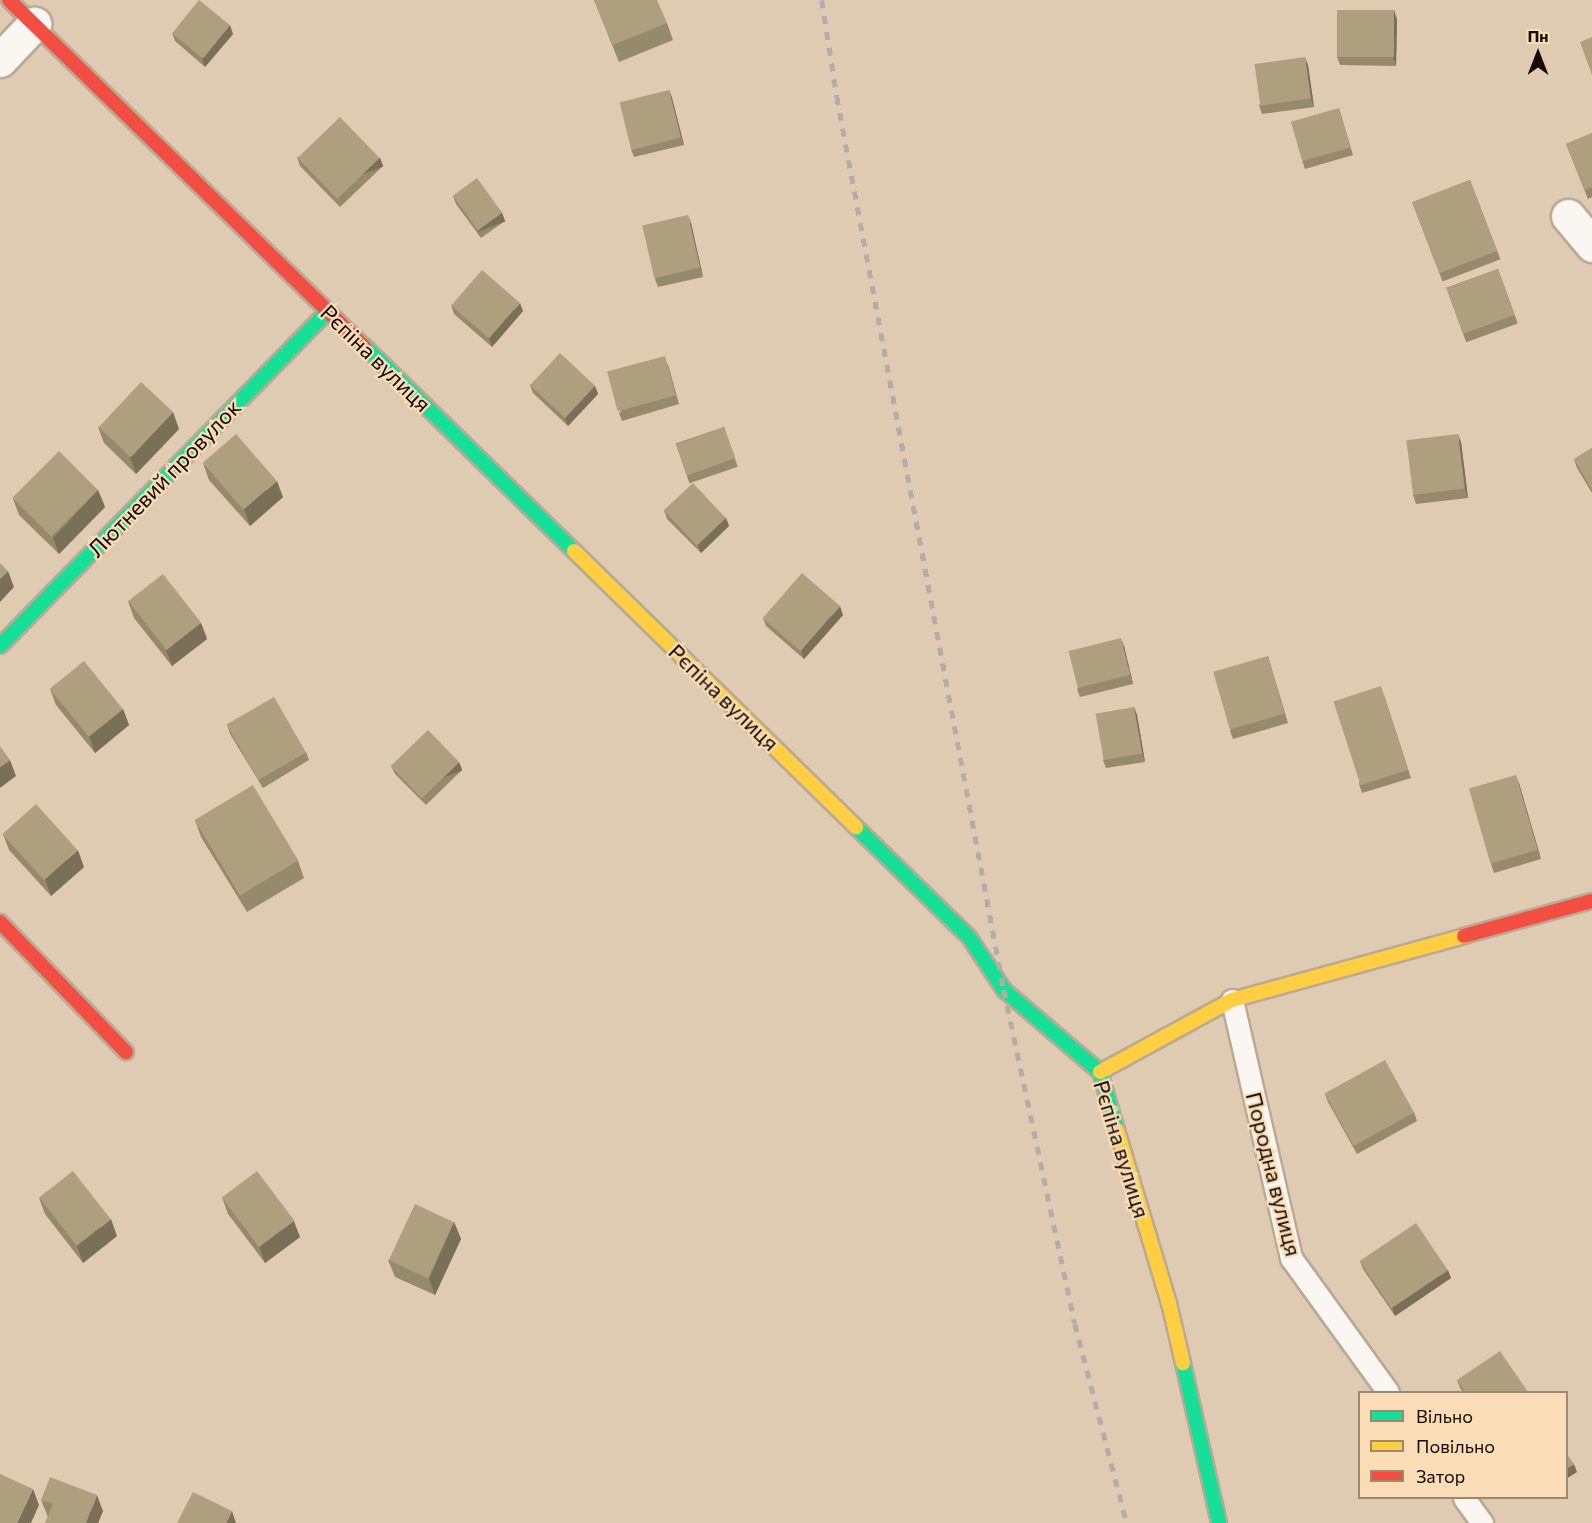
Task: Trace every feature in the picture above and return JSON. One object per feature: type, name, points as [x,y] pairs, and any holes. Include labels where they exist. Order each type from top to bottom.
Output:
[{"type":"street","name":"Рєпіна вулиця","points":[[9,0],[969,937],[1004,990],[1100,1072],[1169,1303],[1219,1523]]},
{"type":"street","points":[[0,60],[34,24]]},
{"type":"street","points":[[1568,216],[1592,245]]},
{"type":"street","name":"Лютневий провулок","points":[[0,646],[328,311]]},
{"type":"street","points":[[1100,1072],[1232,1000],[1592,901]]},
{"type":"street","points":[[0,922],[126,1052]]},
{"type":"lane","name":"Породна вулиця","points":[[1232,1000],[1291,1258],[1387,1391]]},
{"type":"lane","points":[[1465,1499],[1482,1523]]},
{"type":"building","points":[[199,0],[230,25],[203,59],[172,33]]},
{"type":"building","points":[[594,0],[657,0],[667,23],[613,45]]},
{"type":"building","points":[[1337,10],[1394,10],[1394,57],[1337,57]]},
{"type":"building","points":[[1592,37],[1592,75],[1580,42]]},
{"type":"building","points":[[1305,57],[1311,99],[1260,106],[1254,64]]},
{"type":"building","points":[[669,90],[681,138],[631,150],[620,102]]},
{"type":"building","points":[[1339,108],[1350,147],[1302,161],[1291,122]]},
{"type":"building","points":[[340,117],[380,158],[337,199],[298,158]]},
{"type":"building","points":[[1592,133],[1592,187],[1585,190],[1566,144]]},
{"type":"building","points":[[477,178],[502,213],[478,230],[453,196]]},
{"type":"building","points":[[1470,180],[1497,251],[1439,273],[1412,202]]},
{"type":"building","points":[[688,215],[700,268],[654,278],[642,226]]},
{"type":"building","points":[[1498,269],[1515,315],[1463,334],[1446,288]]},
{"type":"building","points":[[482,270],[520,303],[489,338],[451,305]]},
{"type":"building","points":[[560,353],[595,386],[565,418],[530,385]]},
{"type":"building","points":[[665,356],[676,396],[618,411],[607,372]]},
{"type":"building","points":[[141,382],[173,412],[131,457],[99,427]]},
{"type":"building","points":[[724,427],[735,458],[687,475],[676,444]]},
{"type":"building","points":[[236,434],[277,481],[243,510],[203,463]]},
{"type":"building","points":[[1458,434],[1465,489],[1413,495],[1406,440]]},
{"type":"building","points":[[1592,448],[1592,490],[1574,459]]},
{"type":"building","points":[[59,451],[98,490],[51,537],[12,498]]},
{"type":"building","points":[[693,483],[726,518],[696,545],[664,510]]},
{"type":"building","points":[[0,563],[8,571],[0,579]]},
{"type":"building","points":[[802,573],[840,606],[800,651],[763,618]]},
{"type":"building","points":[[163,574],[201,623],[166,650],[128,601]]},
{"type":"building","points":[[1121,638],[1130,675],[1078,688],[1069,651]]},
{"type":"building","points":[[1268,656],[1285,714],[1230,729],[1213,672]]},
{"type":"building","points":[[84,661],[123,709],[89,737],[50,689]]},
{"type":"building","points":[[1381,686],[1408,770],[1361,785],[1333,701]]},
{"type":"building","points":[[274,697],[306,752],[258,780],[226,724]]},
{"type":"building","points":[[1134,707],[1142,753],[1104,760],[1096,714]]},
{"type":"building","points":[[428,730],[459,762],[422,798],[391,766]]},
{"type":"building","points":[[0,746],[10,760],[0,767]]},
{"type":"building","points":[[1516,775],[1537,850],[1490,863],[1469,789]]},
{"type":"building","points":[[253,785],[298,860],[240,895],[195,820]]},
{"type":"building","points":[[36,804],[77,850],[44,880],[3,834]]},
{"type":"building","points":[[1385,1060],[1414,1112],[1354,1146],[1325,1093]]},
{"type":"building","points":[[73,1171],[111,1219],[77,1246],[39,1197]]},
{"type":"building","points":[[257,1171],[294,1221],[259,1247],[222,1197]]},
{"type":"building","points":[[415,1204],[454,1222],[428,1278],[389,1260]]},
{"type":"building","points":[[1416,1223],[1448,1270],[1391,1308],[1360,1261]]},
{"type":"building","points":[[1500,1351],[1527,1391],[1464,1391],[1457,1380]]},
{"type":"building","points":[[1568,1456],[1574,1464],[1568,1468]]},
{"type":"building","points":[[0,1474],[33,1489],[17,1523],[0,1523]]},
{"type":"building","points":[[50,1477],[97,1495],[86,1523],[45,1523],[53,1504],[41,1500]]},
{"type":"building","points":[[193,1492],[232,1511],[226,1523],[177,1523]]},
{"type":"railway","points":[[822,0],[837,97],[1004,990],[1075,1324],[1127,1523]]},
{"type":"traffic: fast","points":[[0,646],[328,311]]},
{"type":"traffic: fast","points":[[364,346],[574,551]]},
{"type":"traffic: fast","points":[[856,827],[969,937],[1004,990],[1100,1072],[1117,1130]]},
{"type":"traffic: fast","points":[[1183,1363],[1219,1523]]},
{"type":"traffic: slow","points":[[574,551],[856,827]]},
{"type":"traffic: slow","points":[[1100,1072],[1232,1000],[1464,936]]},
{"type":"traffic: slow","points":[[1117,1130],[1169,1303],[1183,1363]]},
{"type":"traffic: jam","points":[[9,0],[364,346]]},
{"type":"traffic: jam","points":[[1464,936],[1592,901]]},
{"type":"traffic: jam","points":[[0,922],[126,1052]]}]
